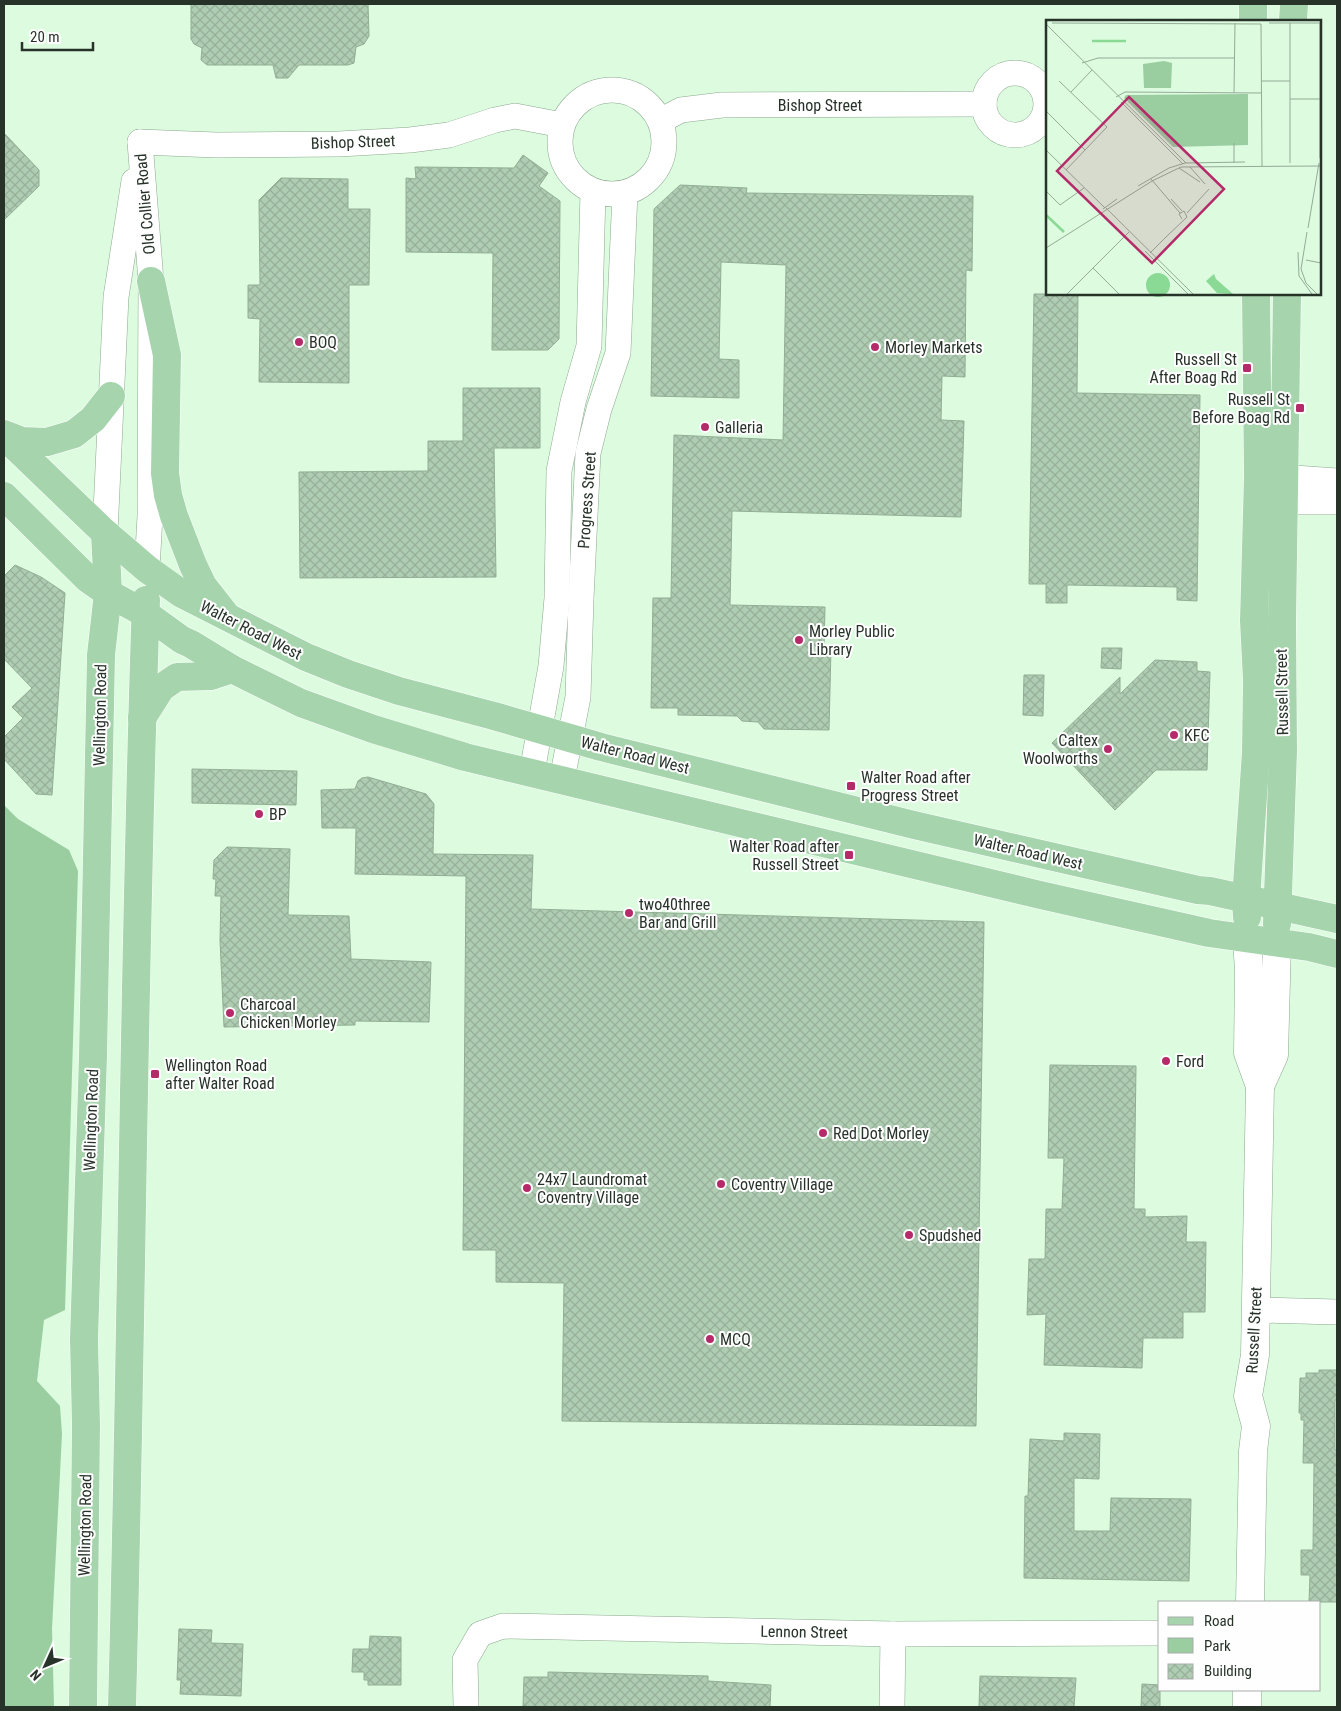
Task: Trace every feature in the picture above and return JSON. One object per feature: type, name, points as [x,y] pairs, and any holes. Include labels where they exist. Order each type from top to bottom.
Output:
[{"type":"main road","points":[[1253,4],[1253,20]]},
{"type":"main road","points":[[1293,20],[1294,4]]},
{"type":"main road","points":[[151,281],[167,355],[165,473],[168,495],[193,566],[203,586],[229,619]]},
{"type":"main road","name":"Russell Street","points":[[1247,939],[1246,899],[1256,752],[1257,680],[1254,621],[1257,488],[1256,295]]},
{"type":"main road","name":"Russell Street","points":[[1277,943],[1283,751],[1282,621],[1287,295]]},
{"type":"main road","points":[[4,435],[22,442],[47,442],[74,434],[93,419],[111,396]]},
{"type":"main road","name":"Walter Road West","points":[[4,435],[105,534],[147,569],[182,594],[306,658],[348,674],[399,691],[570,739],[923,827],[1198,890],[1337,919]]},
{"type":"main road","points":[[4,496],[88,579],[108,593],[146,614],[182,640],[192,644],[232,669],[301,703],[373,729],[465,757],[1036,894],[1209,933],[1309,947],[1337,954]]},
{"type":"main road","name":"Wellington Road","points":[[84,1707],[86,1426],[84,1339],[93,1056],[101,655],[108,593],[105,534]]},
{"type":"main road","points":[[122,1707],[129,1436],[129,1334],[142,718],[147,569]]},
{"type":"main road","points":[[142,718],[161,688],[177,677],[211,676],[232,669]]},
{"type":"street","points":[[1046,102],[1042,88],[1036,81],[1020,74],[1003,76],[995,80],[989,87],[984,104],[989,121],[1003,133],[1013,135],[1029,132],[1036,128],[1046,110]]},
{"type":"street","points":[[610,90],[630,93],[642,99],[653,109],[660,121],[664,134],[662,159],[654,173],[636,189],[624,193],[603,194],[593,191],[581,185],[566,171],[560,151],[562,125],[568,112],[589,94],[610,90]]},
{"type":"street","name":"Bishop Street","points":[[660,121],[681,110],[722,105],[984,104]]},
{"type":"street","name":"Bishop Street","points":[[140,142],[226,145],[339,144],[410,140],[449,135],[495,120],[515,116],[562,125]]},
{"type":"street","name":"Old Collier Road","points":[[140,142],[151,281],[150,516],[147,569]]},
{"type":"street","name":"Old Collier Road","points":[[105,534],[116,297],[140,142]]},
{"type":"street","name":"Progress Street","points":[[532,772],[551,666],[557,598],[559,471],[573,402],[590,346],[593,191]]},
{"type":"street","name":"Progress Street","points":[[562,779],[578,697],[588,453],[599,409],[618,353],[624,193]]},
{"type":"street","points":[[1285,490],[1337,482]]},
{"type":"street","points":[[1257,488],[1285,490],[1337,502]]},
{"type":"street","name":"Russell Street","points":[[1247,939],[1249,971],[1248,1053],[1260,1086],[1255,1355],[1248,1396],[1256,1426],[1253,1451],[1250,1601]]},
{"type":"street","name":"Russell Street","points":[[1260,1086],[1274,1055],[1277,943]]},
{"type":"street","points":[[1256,1310],[1337,1312]]},
{"type":"street","name":"Lennon Street","points":[[466,1707],[465,1660],[480,1634],[503,1626],[893,1634],[1158,1633]]},
{"type":"street","points":[[892,1707],[893,1634]]},
{"type":"street","points":[[1247,1691],[1247,1707]]},
{"type":"green space","points":[[4,805],[18,819],[69,850],[78,871],[65,1310],[44,1320],[37,1381],[60,1406],[62,1434],[52,1629],[54,1707],[4,1707]]},
{"type":"building","points":[[191,4],[368,4],[369,36],[364,44],[356,47],[354,63],[348,65],[299,65],[288,78],[276,78],[273,65],[207,65],[201,60],[202,48],[194,44],[191,39]]},
{"type":"building","points":[[4,133],[39,170],[39,186],[4,220]]},
{"type":"building","points":[[523,155],[548,173],[539,186],[560,201],[559,339],[548,350],[492,350],[493,253],[406,252],[406,178],[416,179],[415,167],[514,168]]},
{"type":"building","points":[[281,178],[348,179],[348,209],[370,209],[369,285],[349,285],[349,383],[259,382],[260,319],[248,318],[248,285],[260,285],[259,200]]},
{"type":"building","name":"Morley Markets","points":[[680,185],[747,188],[746,193],[973,196],[972,271],[966,270],[965,377],[942,376],[941,420],[964,421],[961,517],[732,511],[730,605],[825,607],[824,648],[831,648],[829,730],[764,729],[758,722],[742,721],[737,716],[678,715],[678,708],[651,708],[653,598],[671,598],[674,435],[783,440],[786,265],[721,262],[719,359],[739,360],[739,398],[651,396],[654,209]]},
{"type":"building","points":[[1034,294],[1078,295],[1077,393],[1200,395],[1197,601],[1177,600],[1177,587],[1067,585],[1067,603],[1046,603],[1046,584],[1029,584]]},
{"type":"building","points":[[463,388],[540,388],[540,448],[494,448],[496,577],[300,578],[299,472],[428,471],[428,441],[463,441]]},
{"type":"building","points":[[15,565],[41,577],[65,593],[52,795],[36,794],[4,759],[4,737],[23,718],[12,707],[32,688],[4,659],[4,576]]},
{"type":"building","points":[[1102,648],[1122,648],[1121,669],[1101,668]]},
{"type":"building","points":[[1155,660],[1197,662],[1197,671],[1210,672],[1207,770],[1156,770],[1115,810],[1052,743],[1120,677],[1120,694]]},
{"type":"building","points":[[1024,675],[1044,675],[1043,716],[1023,715]]},
{"type":"building","points":[[192,769],[297,771],[296,805],[192,803]]},
{"type":"building","name":"Coventry Village","points":[[368,777],[426,794],[434,804],[433,854],[533,855],[531,909],[984,922],[976,1426],[562,1421],[564,1283],[496,1282],[496,1250],[463,1250],[466,876],[355,874],[356,828],[322,828],[321,790],[355,789],[358,781]]},
{"type":"building","points":[[227,847],[290,849],[288,915],[349,916],[351,959],[431,962],[429,1022],[355,1021],[355,1025],[224,1027],[220,940],[221,896],[215,896],[216,879],[213,879],[214,860]]},
{"type":"building","points":[[1050,1065],[1136,1066],[1134,1209],[1145,1209],[1145,1217],[1187,1216],[1186,1242],[1206,1242],[1205,1312],[1183,1312],[1183,1338],[1143,1338],[1142,1368],[1044,1365],[1046,1314],[1027,1315],[1029,1259],[1045,1259],[1046,1209],[1062,1209],[1064,1158],[1048,1158]]},
{"type":"building","points":[[1319,1370],[1337,1370],[1335,1450],[1337,1450],[1337,1602],[1309,1601],[1310,1575],[1301,1575],[1301,1550],[1313,1550],[1314,1463],[1303,1463],[1304,1420],[1301,1420],[1301,1413],[1299,1413],[1300,1378],[1306,1378],[1306,1373],[1319,1373]]},
{"type":"building","points":[[1064,1433],[1100,1434],[1099,1479],[1074,1478],[1074,1531],[1110,1531],[1111,1498],[1191,1499],[1189,1581],[1024,1578],[1025,1496],[1028,1496],[1030,1439],[1064,1441]]},
{"type":"building","points":[[179,1629],[212,1630],[211,1643],[243,1644],[241,1696],[180,1694],[181,1680],[177,1680]]},
{"type":"building","points":[[370,1636],[401,1637],[401,1685],[368,1685],[368,1680],[364,1680],[364,1672],[352,1672],[353,1649],[369,1649]]},
{"type":"building","points":[[548,1672],[708,1676],[708,1681],[771,1685],[770,1707],[523,1706],[524,1677],[548,1677]]},
{"type":"building","points":[[980,1676],[1076,1678],[1074,1707],[979,1707]]},
{"type":"building","points":[[1142,1684],[1158,1685],[1160,1707],[1141,1707]]},
{"type":"place","name":"BOQ","points":[[299,342]]},
{"type":"place","name":"Morley Markets","points":[[875,347]]},
{"type":"place","name":"Russell St After Boag Rd","points":[[1247,368]]},
{"type":"place","name":"Russell St Before Boag Rd","points":[[1300,408]]},
{"type":"place","name":"Galleria","points":[[705,427]]},
{"type":"place","name":"Morley Public Library","points":[[799,640]]},
{"type":"place","name":"KFC","points":[[1174,735]]},
{"type":"place","name":"Caltex Woolworths","points":[[1108,749]]},
{"type":"place","name":"Walter Road after Progress Street","points":[[851,786]]},
{"type":"place","name":"BP","points":[[259,814]]},
{"type":"place","name":"Walter Road after Russell Street","points":[[849,855]]},
{"type":"place","name":"two40three Bar and Grill","points":[[629,913]]},
{"type":"place","name":"Charcoal Chicken Morley","points":[[230,1013]]},
{"type":"place","name":"Ford","points":[[1166,1061]]},
{"type":"place","name":"Wellington Road after Walter Road","points":[[155,1074]]},
{"type":"place","name":"Red Dot Morley","points":[[823,1133]]},
{"type":"place","name":"Coventry Village","points":[[721,1184]]},
{"type":"place","name":"24x7 Laundromat Coventry Village","points":[[527,1188]]},
{"type":"place","name":"Spudshed","points":[[909,1235]]},
{"type":"place","name":"MCQ","points":[[710,1339]]}]
